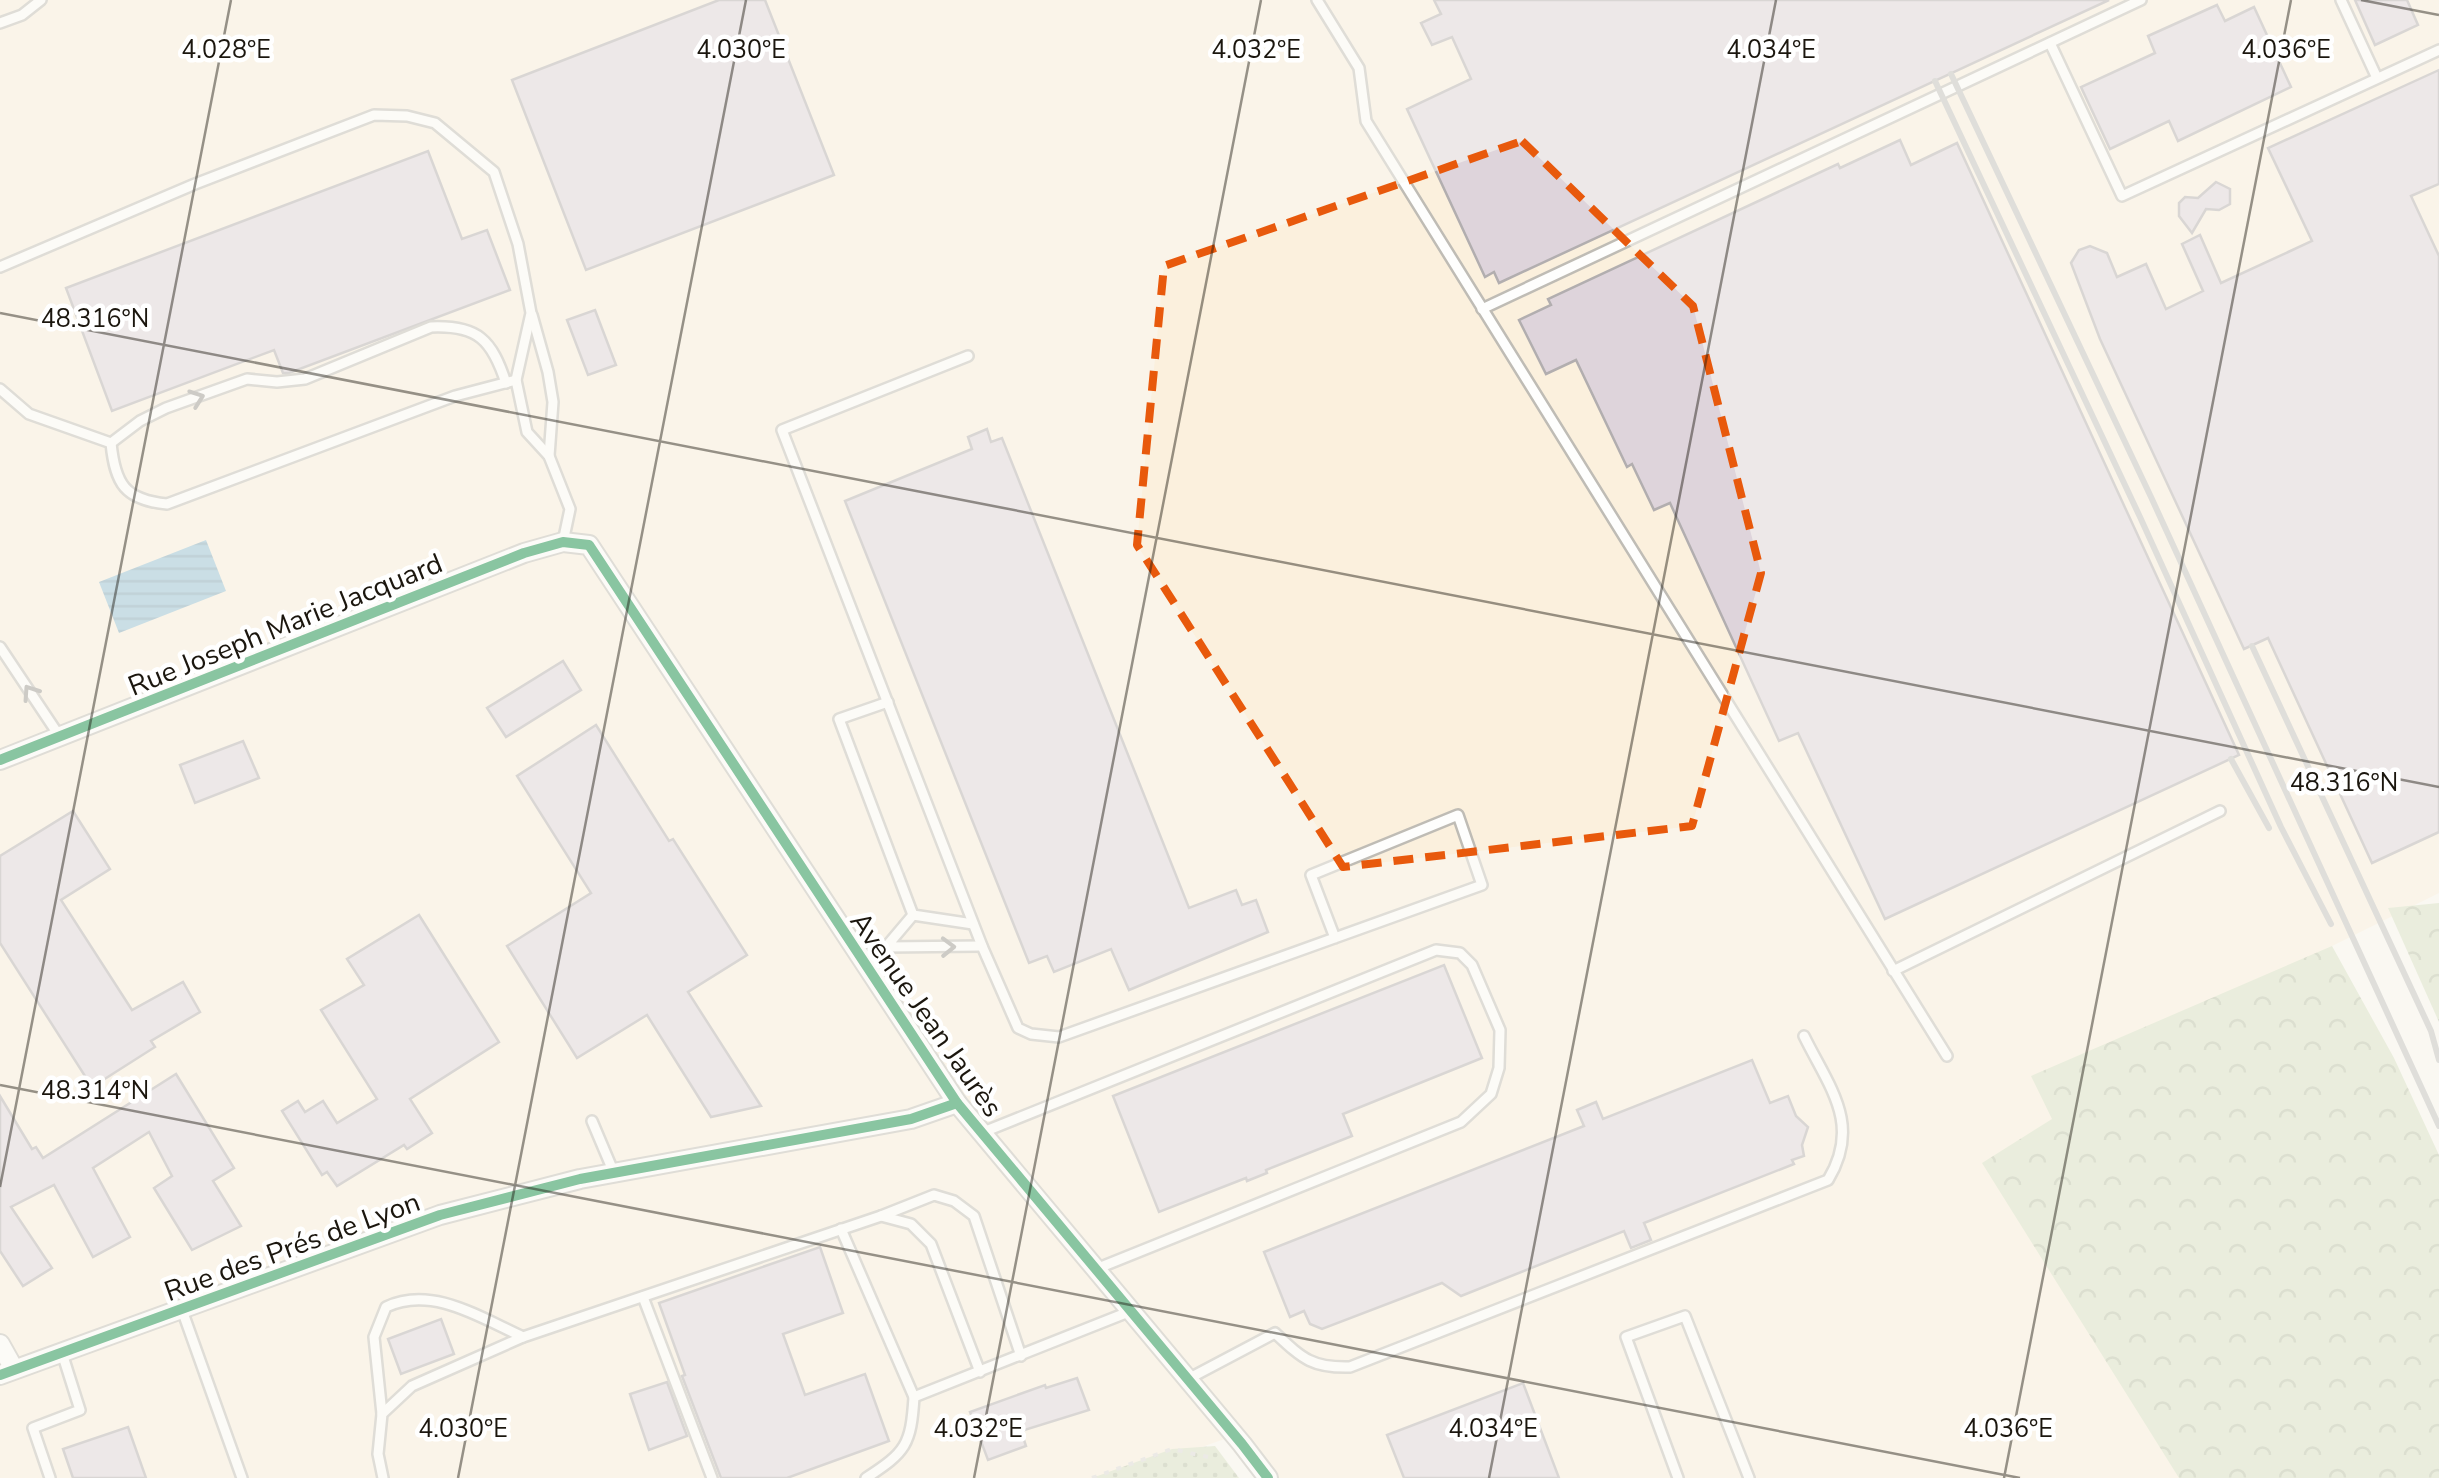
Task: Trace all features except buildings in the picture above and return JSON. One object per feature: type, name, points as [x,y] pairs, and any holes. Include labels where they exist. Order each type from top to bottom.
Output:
[{"type":"street","name":"Rue Joseph Marie Jacquard","points":[[0,760],[524,553],[563,542],[589,546]]},
{"type":"street","name":"Avenue Jean Jaurès","points":[[589,546],[956,1103],[1268,1478]]},
{"type":"street","name":"Rue des Prés de Lyon","points":[[7,1372],[440,1215],[614,1173],[911,1119],[956,1103]]},
{"type":"street","points":[[0,1344],[7,1372]]},
{"type":"lane","points":[[0,22],[22,15],[41,0]]},
{"type":"lane","points":[[1317,0],[1359,68],[1366,121],[1946,1056]]},
{"type":"lane","points":[[1482,309],[2141,0]]},
{"type":"lane","points":[[2341,0],[2377,78]]},
{"type":"lane","points":[[2050,43],[2122,196],[2439,50]]},
{"type":"lane","points":[[0,267],[195,184],[374,115],[435,122],[494,172],[518,244],[531,313],[548,372],[553,402],[549,456]]},
{"type":"lane","points":[[511,381],[531,313]]},
{"type":"lane","points":[[112,443],[140,421],[247,379],[304,380],[431,327],[454,326],[472,330],[497,356],[511,381],[528,432],[549,456],[570,509],[563,542]]},
{"type":"lane","points":[[968,356],[782,430],[973,924],[1018,1028],[1031,1034],[1060,1037],[1335,938],[1482,885],[1458,815],[1310,875],[1335,938]]},
{"type":"lane","points":[[112,443],[114,469],[122,486],[143,502],[168,504],[455,396],[511,381]]},
{"type":"lane","points":[[0,389],[4,401],[30,414],[112,443]]},
{"type":"lane","points":[[0,647],[60,737]]},
{"type":"lane","points":[[888,702],[839,719],[913,916]]},
{"type":"lane","points":[[1894,971],[2220,811]]},
{"type":"lane","points":[[913,916],[973,924]]},
{"type":"lane","points":[[862,964],[886,947],[913,916]]},
{"type":"lane","points":[[886,947],[982,946]]},
{"type":"lane","points":[[981,1132],[1436,950],[1460,953],[1472,965],[1500,1030],[1500,1068],[1491,1094],[1461,1122],[1096,1269]]},
{"type":"lane","points":[[1188,1379],[1276,1333],[1303,1360],[1324,1368],[1350,1367],[1828,1180],[1845,1142],[1842,1114],[1804,1036]]},
{"type":"lane","points":[[592,1121],[614,1173]]},
{"type":"lane","points":[[382,1414],[412,1386],[524,1337],[934,1195],[954,1202],[974,1216],[1021,1356]]},
{"type":"lane","points":[[881,1216],[911,1224],[931,1244],[980,1372]]},
{"type":"lane","points":[[841,1229],[914,1397],[912,1433],[895,1459],[866,1478]]},
{"type":"lane","points":[[643,1296],[712,1478]]},
{"type":"lane","points":[[383,1478],[378,1454],[382,1414],[374,1336],[386,1307],[405,1298],[444,1302],[524,1337]]},
{"type":"lane","points":[[182,1310],[242,1478]]},
{"type":"lane","points":[[914,1397],[1131,1310]]},
{"type":"lane","points":[[1678,1478],[1626,1338],[1685,1316],[1749,1478]]},
{"type":"lane","points":[[50,1478],[33,1428],[80,1410],[62,1353]]},
{"type":"path","points":[[1092,1478],[1172,1449],[1208,1457]]},
{"type":"highlighted area","points":[[1522,141],[1693,306],[1761,573],[1692,826],[1343,867],[1137,545],[1164,266]]},
{"type":"shaded area","points":[[0,0],[2439,0],[2439,893],[2296,964],[2242,1478],[1266,1478],[1233,1436],[1114,1478],[0,1478]]},
{"type":"green space","points":[[2439,903],[2439,1022],[2388,908]]},
{"type":"green space","points":[[2332,946],[2394,1058],[2439,1155],[2439,1478],[2179,1478],[1982,1163],[2052,1119],[2031,1076]]},
{"type":"green space","points":[[1215,1446],[1239,1478],[1092,1478],[1172,1449]]},
{"type":"water","points":[[206,540],[226,591],[119,633],[99,582]]},
{"type":"railway","points":[[1951,74],[2151,497],[2439,1126]]},
{"type":"railway","points":[[1935,81],[2281,827],[2331,924]]},
{"type":"railway","points":[[2252,646],[2431,1031],[2439,1060]]},
{"type":"railway","points":[[2231,759],[2269,828]]},
{"type":"cycle path","points":[[0,760],[524,553],[563,542],[589,545],[957,1103],[1268,1478]]},
{"type":"cycle path","points":[[0,1375],[440,1215],[580,1179],[911,1119],[957,1103]]}]
